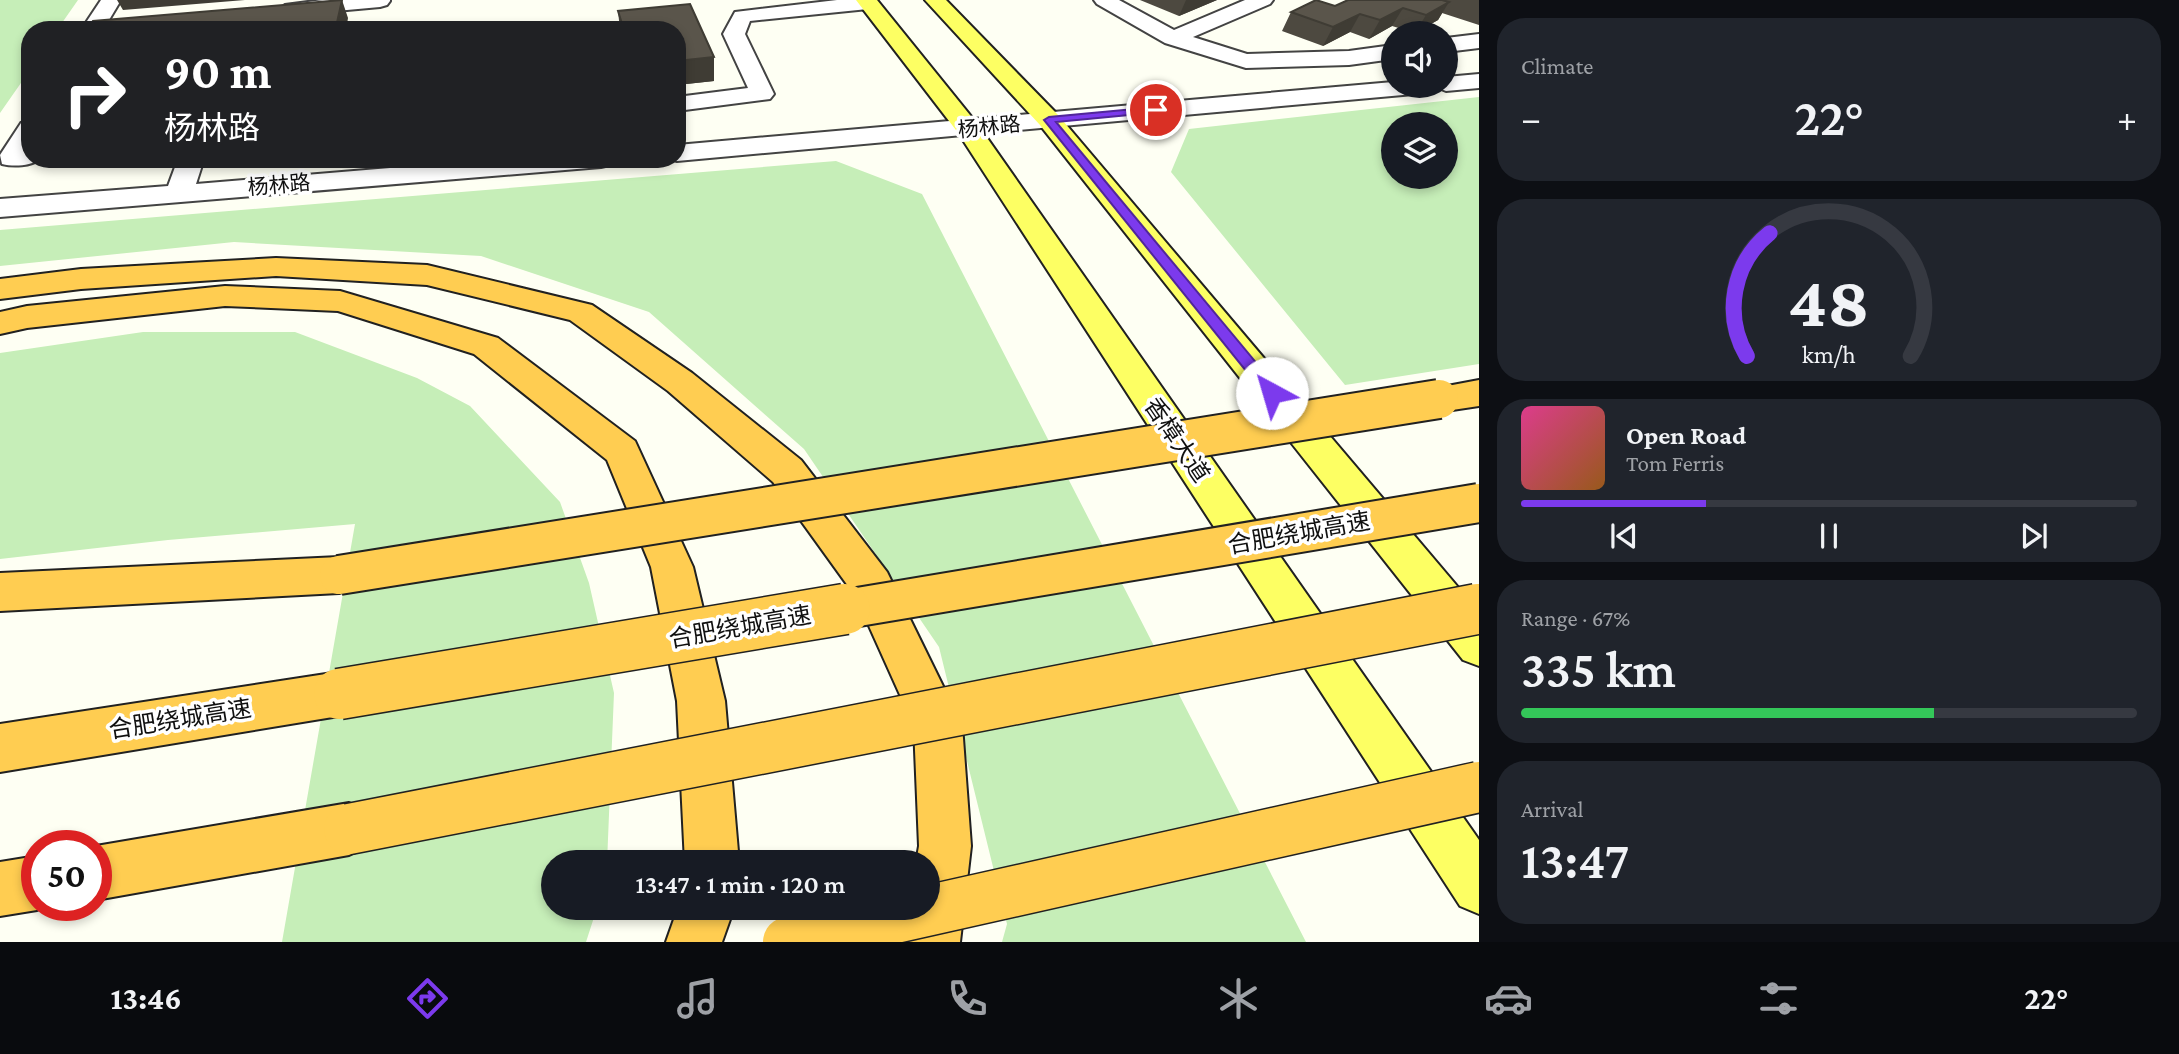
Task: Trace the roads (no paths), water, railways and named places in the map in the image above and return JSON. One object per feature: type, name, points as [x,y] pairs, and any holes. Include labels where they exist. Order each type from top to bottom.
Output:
[{"type":"highway","points":[[0,289],[81,279],[276,267],[427,275],[581,312],[680,382],[787,471],[872,585],[938,725],[945,846],[932,942]]},
{"type":"highway","points":[[0,323],[27,317],[225,296],[340,301],[486,346],[622,451],[672,567],[701,701],[711,850]]},
{"type":"highway","points":[[0,592],[339,575],[1479,393]]},
{"type":"highway","name":"合肥绕城高速","points":[[0,748],[339,694],[1479,503]]},
{"type":"highway","points":[[112,870],[349,829],[1479,609]]},
{"type":"highway","points":[[788,942],[1479,787]]},
{"type":"highway","points":[[0,889],[21,886]]},
{"type":"highway","points":[[694,942],[702,920]]},
{"type":"main road","points":[[935,0],[1049,120],[1479,645]]},
{"type":"main road","name":"香樟大道","points":[[867,1],[968,130],[1479,887]]},
{"type":"street","points":[[98,21],[111,0]]},
{"type":"street","points":[[1104,0],[1173,38],[1246,61],[1349,58],[1381,54]]},
{"type":"street","points":[[1173,38],[1263,0]]},
{"type":"street","points":[[686,103],[762,94],[734,34],[742,16],[867,1]]},
{"type":"street","points":[[271,10],[379,7]]},
{"type":"street","points":[[1458,44],[1479,41]]},
{"type":"street","points":[[1458,83],[1479,81]]},
{"type":"street","name":"杨林路","points":[[686,152],[968,130],[1049,120],[1381,90]]},
{"type":"street","points":[[21,142],[11,158],[21,157]]},
{"type":"street","points":[[179,193],[188,168]]},
{"type":"street","name":"杨林路","points":[[0,208],[482,168]]}]
